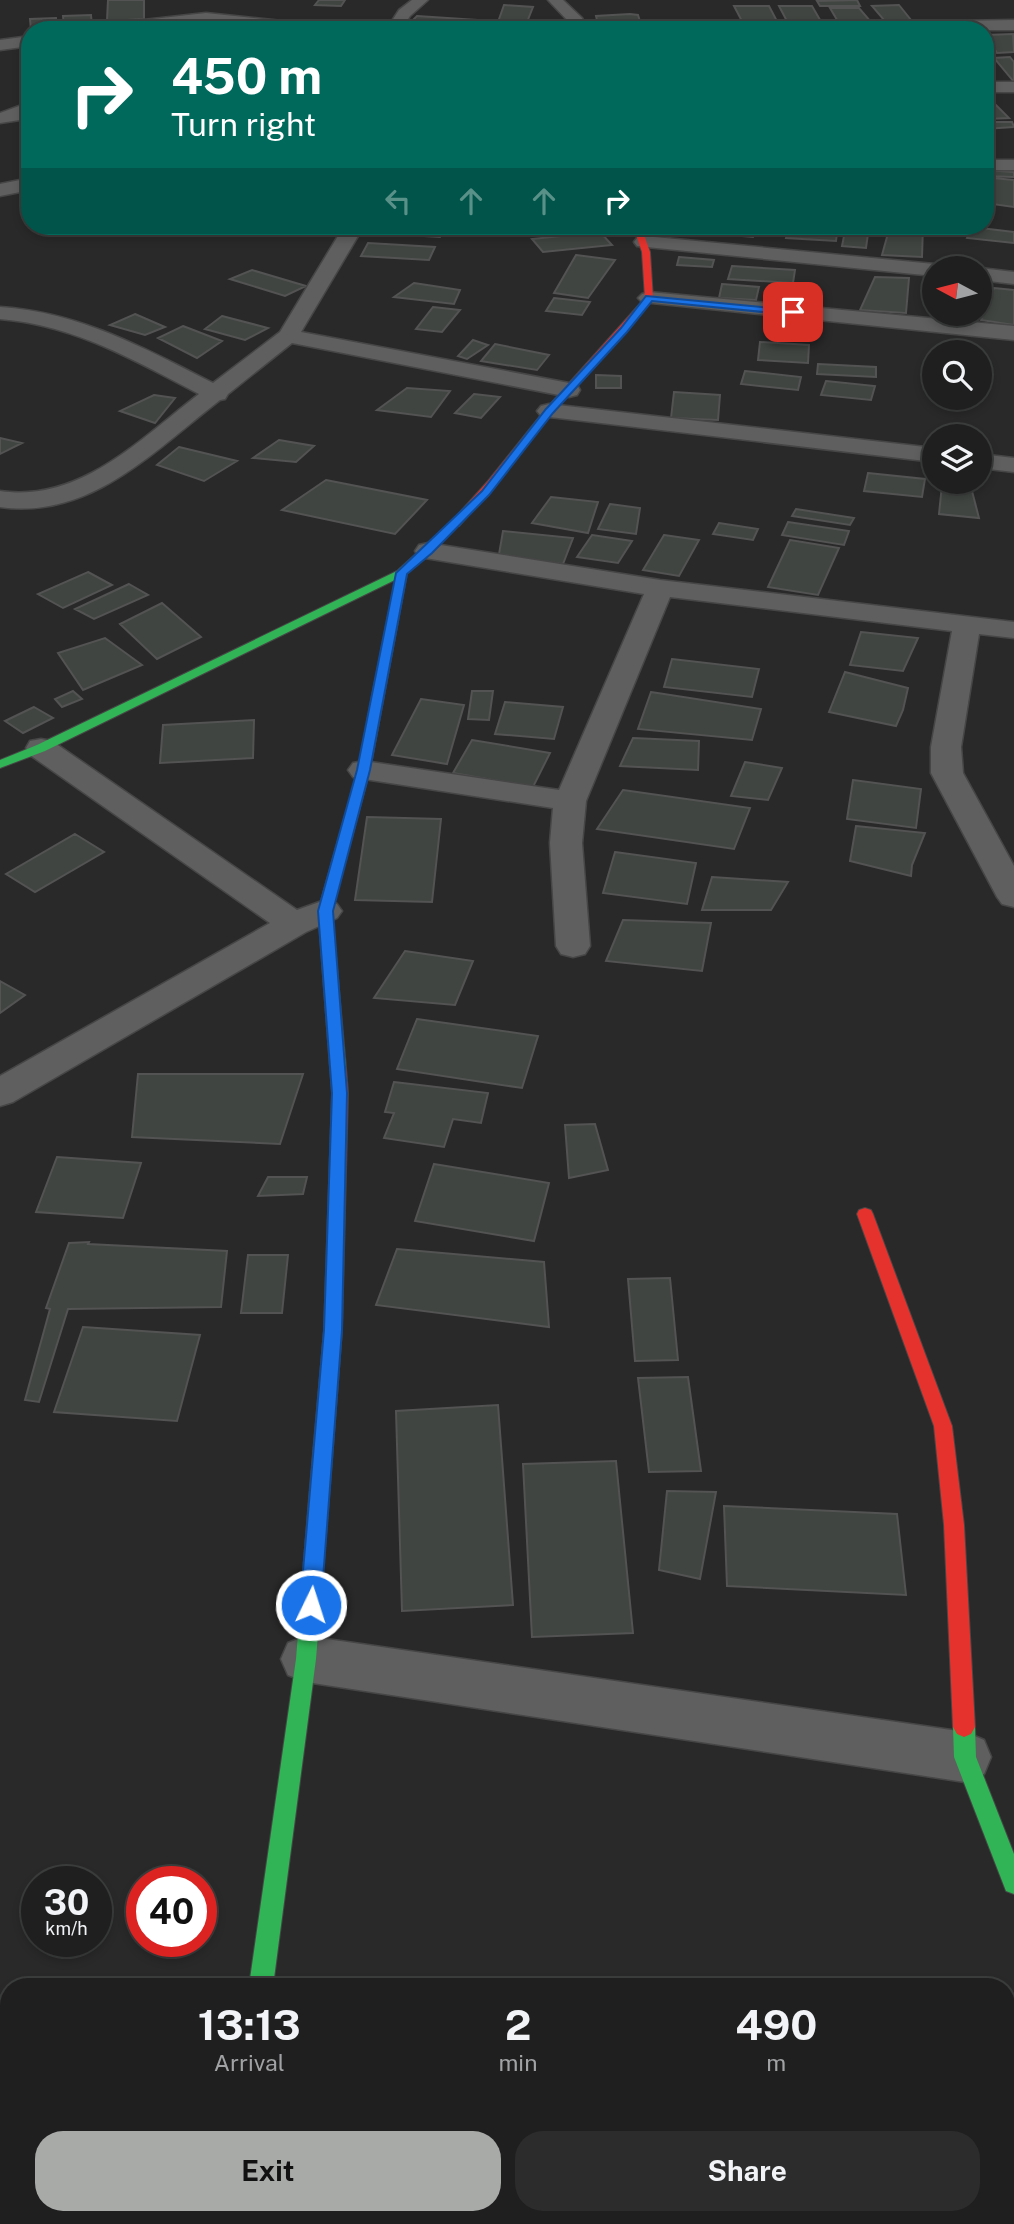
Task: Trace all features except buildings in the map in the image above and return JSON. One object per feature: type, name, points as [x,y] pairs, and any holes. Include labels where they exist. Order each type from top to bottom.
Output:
[{"type":"street","points":[[399,21],[404,13],[421,0]]},
{"type":"street","points":[[555,0],[577,21]]},
{"type":"street","points":[[173,21],[206,17],[241,21]]},
{"type":"street","points":[[994,25],[1014,25]]},
{"type":"street","points":[[0,46],[21,42]]},
{"type":"street","points":[[994,87],[1014,87]]},
{"type":"street","points":[[994,165],[1014,165]]},
{"type":"street","points":[[0,190],[21,186]]},
{"type":"street","points":[[0,499],[43,500],[71,494],[105,478],[217,394],[288,336],[348,235]]},
{"type":"street","points":[[0,764],[41,748],[401,573],[428,551],[486,493],[550,411],[649,298],[641,235]]},
{"type":"street","points":[[649,235],[922,269]]},
{"type":"street","points":[[992,275],[1014,278]]},
{"type":"street","points":[[649,298],[1014,333]]},
{"type":"street","points":[[0,313],[48,316],[80,327],[217,394]]},
{"type":"street","points":[[288,336],[569,390]]},
{"type":"street","points":[[550,411],[922,454]]},
{"type":"street","points":[[992,462],[1014,465]]},
{"type":"street","points":[[428,551],[660,588],[1014,630]]},
{"type":"street","points":[[262,1978],[306,1660],[333,1330],[340,1093],[310,917],[363,770],[401,573]]},
{"type":"street","points":[[573,946],[566,843],[570,801],[660,588]]},
{"type":"street","points":[[967,624],[946,747],[947,773],[1014,897]]},
{"type":"street","points":[[41,748],[310,917]]},
{"type":"street","points":[[363,770],[570,801]]},
{"type":"street","points":[[0,1093],[310,917]]},
{"type":"street","points":[[865,1214],[943,1426],[954,1525],[965,1756],[1014,1883]]},
{"type":"street","points":[[306,1660],[965,1756]]},
{"type":"traffic: fast","points":[[0,764],[41,748],[401,573],[455,524]]},
{"type":"traffic: fast","points":[[338,1068],[325,911],[364,770],[377,701]]},
{"type":"traffic: fast","points":[[262,1978],[306,1659],[319,1498]]},
{"type":"traffic: fast","points":[[964,1727],[965,1757],[1014,1883]]},
{"type":"traffic: slow","points":[[377,701],[401,573]]},
{"type":"traffic: jam","points":[[455,524],[492,483],[548,412],[649,298],[646,252],[640,235]]},
{"type":"traffic: jam","points":[[319,1498],[333,1330],[340,1093],[338,1068]]},
{"type":"traffic: jam","points":[[865,1214],[943,1426],[954,1525],[964,1727]]},
{"type":"route","points":[[311,1605],[333,1330],[340,1093],[326,911],[363,770],[401,573],[428,551],[486,493],[550,411],[624,330],[649,298],[793,312]]}]
